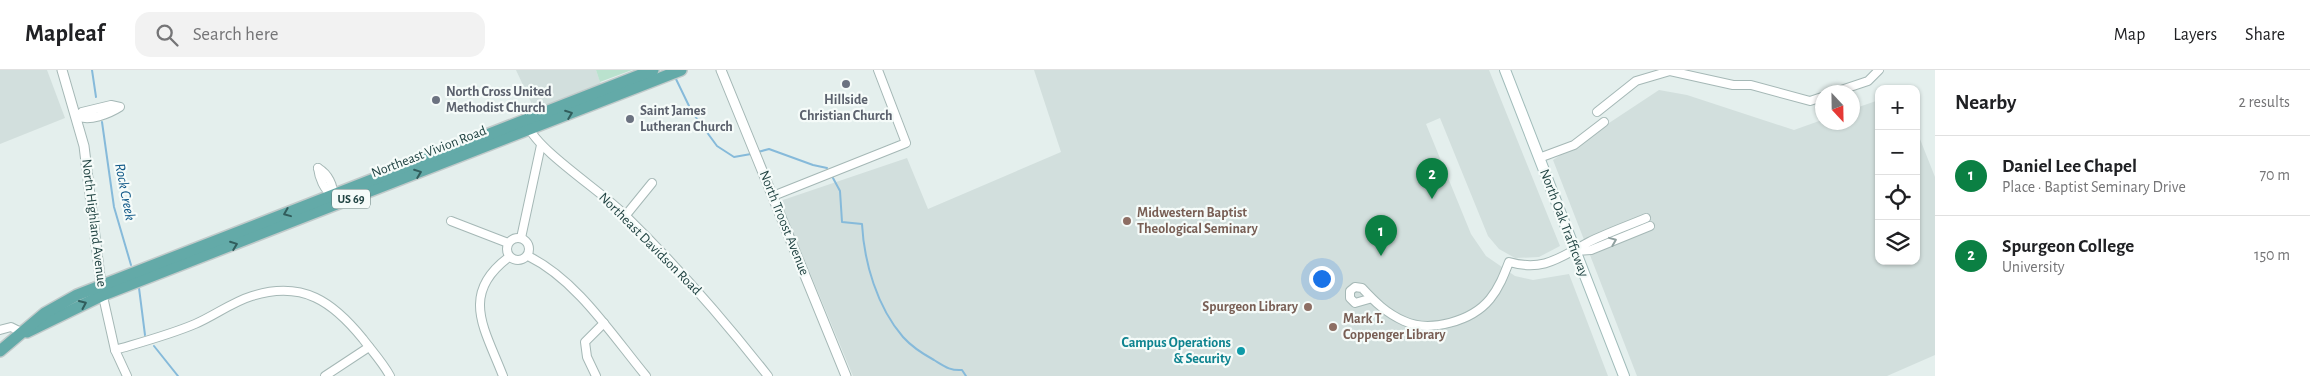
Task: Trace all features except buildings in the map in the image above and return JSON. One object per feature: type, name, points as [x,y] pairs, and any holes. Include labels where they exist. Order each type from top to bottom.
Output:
[{"type":"main road","name":"Northeast Vivion Road","points":[[335,200],[382,187],[653,70]]},
{"type":"main road","name":"Northeast Vivion Road","points":[[0,351],[24,333],[102,290],[335,200],[389,173],[681,70]]},
{"type":"main road","name":"North Oak Trafficway","points":[[1505,70],[1624,376]]},
{"type":"main road","points":[[382,187],[389,173]]},
{"type":"street","name":"North Highland Avenue","points":[[62,70],[77,116],[88,172],[102,290],[115,350],[127,376]]},
{"type":"street","name":"North Troost Avenue","points":[[721,70],[846,376]]},
{"type":"street","points":[[774,196],[906,143],[878,70]]},
{"type":"street","points":[[1597,112],[1636,81],[1657,72],[1670,71],[1733,85],[1751,85],[1810,101],[1815,99]]},
{"type":"street","points":[[1856,85],[1868,81],[1879,71]]},
{"type":"street","points":[[1539,158],[1574,145],[1604,122]]},
{"type":"street","name":"Northeast Davidson Road","points":[[527,125],[541,145],[626,215],[691,283],[768,376]]},
{"type":"street","points":[[528,256],[528,248],[521,238],[541,145]]},
{"type":"street","points":[[626,215],[652,182]]},
{"type":"street","points":[[451,221],[508,243]]},
{"type":"street","points":[[1370,299],[1406,322],[1426,325],[1449,323],[1471,314],[1489,300],[1499,286],[1509,262],[1538,265],[1576,251],[1588,243],[1648,222]]},
{"type":"street","points":[[521,238],[512,239],[508,243],[506,251],[509,257],[519,260],[528,256]]},
{"type":"street","points":[[528,256],[552,269],[604,323],[642,375]]},
{"type":"street","points":[[503,376],[487,333],[479,301],[487,278],[497,266],[509,257]]},
{"type":"street","points":[[115,350],[181,330],[241,300],[272,291],[294,291],[313,295],[330,305],[351,324],[390,376]]},
{"type":"street","points":[[596,376],[587,356],[585,342],[604,323]]},
{"type":"street","points":[[0,330],[11,327],[24,333]]},
{"type":"street","points":[[325,376],[369,347]]},
{"type":"shaded area","points":[[0,70],[47,70],[65,118],[0,144]]},
{"type":"shaded area","points":[[516,70],[596,70],[602,87],[536,113]]},
{"type":"shaded area","name":"Midwestern Baptist Theological Seminary","points":[[1034,70],[1489,70],[1560,246],[1539,257],[1515,258],[1499,249],[1488,236],[1440,118],[1426,124],[1471,234],[1486,256],[1515,276],[1533,280],[1569,274],[1608,376],[853,376],[780,201],[907,158],[928,209],[1061,152]]},
{"type":"shaded area","points":[[1659,90],[1687,95],[1794,130],[1815,122],[1815,130],[1860,130],[1860,107],[1875,101],[1875,265],[1920,265],[1920,139],[1935,177],[1935,355],[1887,376],[1637,376],[1553,160]]},
{"type":"green space","points":[[596,70],[632,70],[600,82]]},
{"type":"waterway","name":"Rock Creek","points":[[92,70],[96,97]]},
{"type":"waterway","points":[[675,77],[690,108]]},
{"type":"waterway","points":[[695,116],[717,146],[734,157],[751,154]]},
{"type":"waterway","name":"Rock Creek","points":[[102,122],[114,207],[131,265]]},
{"type":"waterway","points":[[758,152],[769,149],[813,165],[827,168]]},
{"type":"waterway","points":[[833,178],[840,191],[842,222],[862,224],[869,269],[879,298],[894,325],[906,341],[918,350],[947,368],[962,370],[966,376]]},
{"type":"waterway","name":"Rock Creek","points":[[139,288],[145,335]]},
{"type":"waterway","name":"Rock Creek","points":[[154,346],[178,376]]},
{"type":"place","name":"Hillside Christian Church","points":[[846,84]]},
{"type":"place","name":"North Cross United Methodist Church","points":[[436,100]]},
{"type":"place","name":"Saint James Lutheran Church","points":[[630,119]]},
{"type":"place","name":"Spurgeon College","points":[[1432,199]]},
{"type":"place","name":"Midwestern Baptist Theological Seminary","points":[[1127,221]]},
{"type":"place","name":"Daniel Lee Chapel","points":[[1381,256]]},
{"type":"place","name":"Spurgeon Library","points":[[1308,307]]},
{"type":"place","name":"Mark T. Coppenger Library","points":[[1333,327]]},
{"type":"place","name":"Campus Operations & Security","points":[[1241,351]]}]
